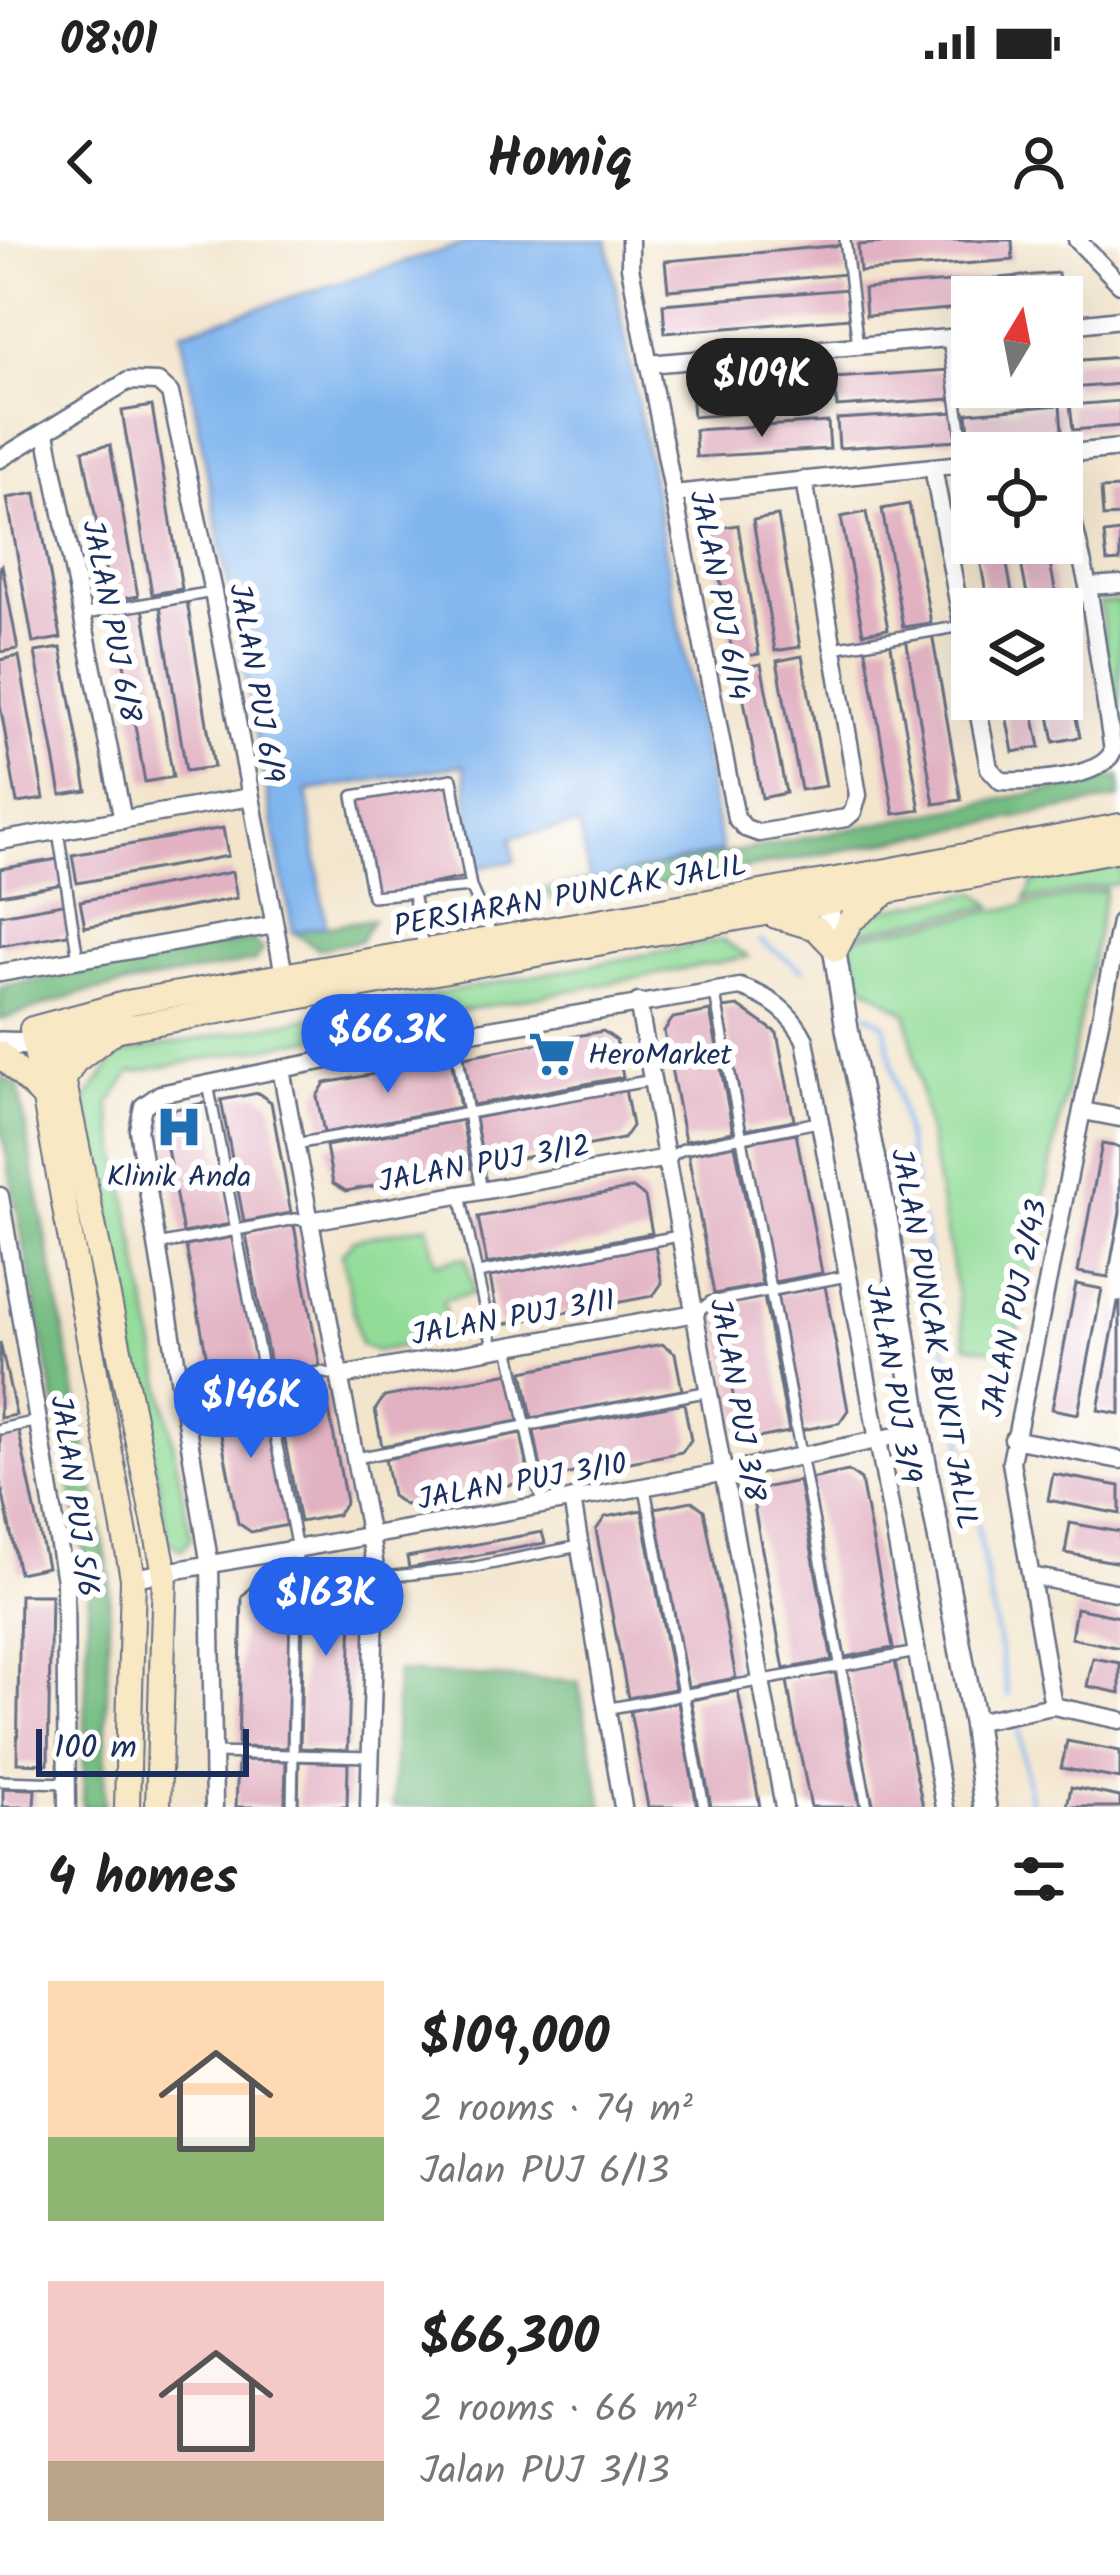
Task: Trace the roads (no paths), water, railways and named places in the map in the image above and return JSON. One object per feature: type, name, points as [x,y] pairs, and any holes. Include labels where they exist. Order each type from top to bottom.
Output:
[{"type":"main road","name":"PERSIARAN PUNCAK JALIL","points":[[44,1034],[132,1002],[494,939],[825,892],[1120,826]]},
{"type":"main road","name":"PERSIARAN PUNCAK JALIL","points":[[44,1034],[115,1030],[764,914],[825,892],[890,890],[1120,849]]},
{"type":"main road","points":[[764,914],[816,928],[836,949],[850,921],[890,890]]},
{"type":"main road","points":[[53,1089],[74,1062],[115,1030]]},
{"type":"main road","points":[[44,1034],[133,1578],[127,1807]]},
{"type":"main road","points":[[0,1054],[53,1089],[165,1573],[158,1807]]},
{"type":"street","name":"JALAN PUJ 6/14","points":[[630,240],[630,267],[736,818],[745,828],[759,832],[836,820],[853,812],[858,795],[833,648]]},
{"type":"street","points":[[1077,240],[1120,284]]},
{"type":"street","points":[[1083,323],[1120,319]]},
{"type":"street","points":[[648,364],[951,339]]},
{"type":"street","name":"JALAN PUJ 6/9","points":[[46,433],[128,381],[158,382],[172,402],[213,592],[284,975]]},
{"type":"street","points":[[0,459],[46,433]]},
{"type":"street","name":"JALAN PUJ 6/8","points":[[46,433],[123,820]]},
{"type":"street","points":[[1083,452],[1120,448]]},
{"type":"street","points":[[673,494],[951,466]]},
{"type":"street","points":[[933,467],[956,588]]},
{"type":"street","points":[[804,480],[833,648]]},
{"type":"street","points":[[980,720],[989,768],[1001,782],[1028,782],[1108,761],[1113,751],[1083,564]]},
{"type":"street","points":[[1088,586],[1120,584]]},
{"type":"street","points":[[0,841],[250,797]]},
{"type":"street","name":"JALAN PUNCAK BUKIT JALIL","points":[[825,892],[847,1029],[888,1228],[985,1807]]},
{"type":"street","name":"JALAN PUJ 2/43","points":[[1053,1706],[1012,1478],[1013,1438],[1113,988],[1120,922]]},
{"type":"street","points":[[0,974],[274,925]]},
{"type":"street","name":"JALAN PUJ 3/9","points":[[714,989],[740,987],[780,1006],[805,1040],[945,1807]]},
{"type":"street","points":[[214,1807],[210,1566],[139,1130],[143,1106],[160,1094],[281,1069],[714,989]]},
{"type":"street","name":"JALAN PUJ 3/8","points":[[638,1002],[784,1807]]},
{"type":"street","points":[[0,1041],[44,1034]]},
{"type":"street","points":[[281,1069],[376,1578],[369,1807]]},
{"type":"street","points":[[1083,1111],[1120,1118]]},
{"type":"street","name":"JALAN PUJ 3/12","points":[[310,1221],[668,1158]]},
{"type":"street","name":"JALAN PUJ 5/6","points":[[0,1196],[3,1244],[65,1581],[67,1807]]},
{"type":"street","name":"JALAN PUJ 3/11","points":[[340,1376],[696,1313]]},
{"type":"street","name":"JALAN PUJ 3/10","points":[[133,1578],[726,1472],[919,1431]]},
{"type":"street","points":[[1013,1438],[1120,1460]]},
{"type":"street","points":[[572,1499],[623,1807]]},
{"type":"street","points":[[1031,1576],[1120,1593]]},
{"type":"street","points":[[974,1722],[1053,1706],[1120,1720]]},
{"type":"lane","points":[[845,240],[858,346]]},
{"type":"lane","points":[[948,339],[964,432]]},
{"type":"lane","points":[[85,614],[213,592]]},
{"type":"lane","points":[[833,648],[951,628]]},
{"type":"lane","points":[[471,886],[371,896],[356,795],[452,779],[471,886],[494,939]]},
{"type":"lane","points":[[58,831],[78,959]]},
{"type":"lane","points":[[413,893],[423,951]]},
{"type":"lane","points":[[714,989],[867,1807]]},
{"type":"lane","points":[[454,1035],[482,1191]]},
{"type":"lane","points":[[295,1144],[653,1080]]},
{"type":"lane","points":[[208,1084],[297,1550],[292,1807]]},
{"type":"lane","points":[[668,1158],[683,1149],[818,1122]]},
{"type":"lane","points":[[460,1195],[478,1274],[526,1426],[542,1505]]},
{"type":"lane","points":[[157,1245],[295,1219],[310,1221]]},
{"type":"lane","points":[[478,1274],[682,1235]]},
{"type":"lane","points":[[696,1313],[710,1302],[847,1276]]},
{"type":"lane","points":[[183,1400],[321,1372],[340,1376]]},
{"type":"lane","points":[[356,1458],[711,1391]]},
{"type":"lane","points":[[0,1430],[38,1421]]},
{"type":"lane","points":[[645,1486],[704,1807]]},
{"type":"lane","points":[[376,1578],[475,1567],[579,1546]]},
{"type":"lane","points":[[604,1709],[917,1652]]},
{"type":"lane","points":[[215,1753],[371,1757]]},
{"type":"lane","points":[[0,1781],[68,1783]]},
{"type":"water","points":[[476,240],[607,240],[722,851],[590,881],[579,825],[511,837],[515,861],[477,868],[464,765],[307,791],[326,926],[293,932],[181,332]]},
{"type":"waterway","points":[[760,941],[803,970]]},
{"type":"waterway","points":[[867,1014],[885,1025],[915,1186]]},
{"type":"waterway","points":[[922,1220],[1008,1695]]},
{"type":"waterway","points":[[1019,1730],[1031,1807]]},
{"type":"place","name":"HeroMarket","points":[[552,1054]]},
{"type":"place","name":"Klinik Anda","points":[[179,1127]]}]
